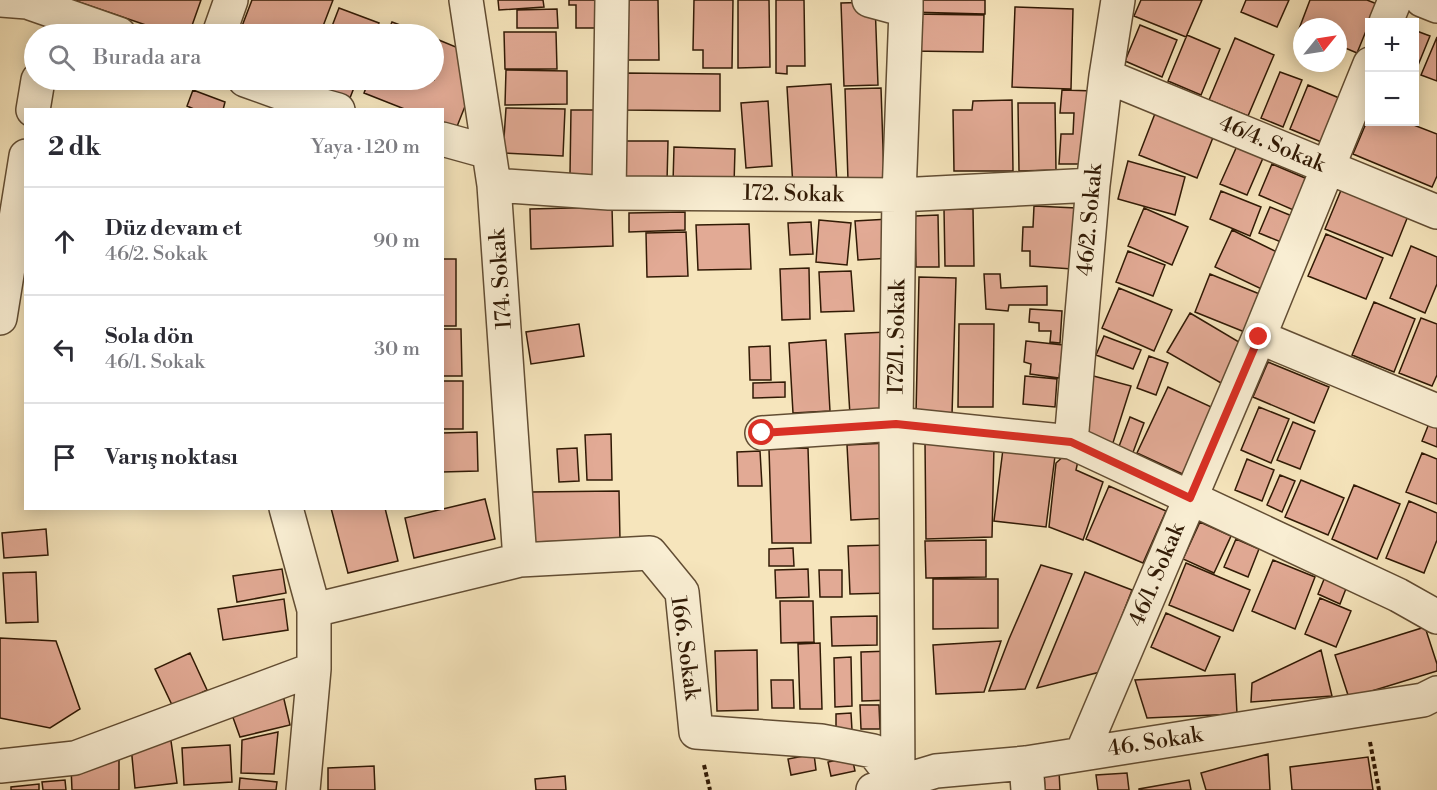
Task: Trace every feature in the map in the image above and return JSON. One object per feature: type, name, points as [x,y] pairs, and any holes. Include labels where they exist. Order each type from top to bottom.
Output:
[{"type":"street","points":[[223,24],[231,0]]},
{"type":"street","name":"174. Sokak","points":[[466,0],[494,184],[520,560]]},
{"type":"street","points":[[609,193],[612,0]]},
{"type":"street","points":[[869,0],[906,5]]},
{"type":"street","name":"46/2. Sokak","points":[[1071,442],[1093,185],[1118,0]]},
{"type":"street","points":[[1388,18],[1395,0]]},
{"type":"street","points":[[1422,0],[1437,6]]},
{"type":"street","name":"172/1. Sokak","points":[[885,786],[896,424],[899,195],[906,5]]},
{"type":"street","points":[[30,9],[83,24]]},
{"type":"street","name":"46/1. Sokak","points":[[1082,753],[1259,337],[1367,72]]},
{"type":"street","name":"46/4. Sokak","points":[[1106,76],[1437,212]]},
{"type":"street","points":[[33,108],[36,90]]},
{"type":"street","points":[[265,90],[294,104],[323,108]]},
{"type":"street","points":[[444,140],[489,152]]},
{"type":"street","points":[[24,169],[0,319],[24,321]]},
{"type":"street","name":"172. Sokak","points":[[494,184],[609,193],[899,195],[1093,185]]},
{"type":"street","points":[[1259,337],[1437,411]]},
{"type":"street","points":[[762,433],[896,424],[1071,442],[1398,595],[1437,617]]},
{"type":"street","points":[[287,510],[314,610],[314,669],[303,790]]},
{"type":"street","name":"166. Sokak","points":[[314,610],[520,560],[650,553],[682,592],[696,732],[821,741],[873,751],[885,786]]},
{"type":"street","points":[[0,766],[75,758],[314,669]]},
{"type":"street","name":"46. Sokak","points":[[885,786],[936,771],[1027,776],[1082,753],[1423,700],[1437,693]]},
{"type":"path","points":[[1371,748],[1379,790]]},
{"type":"building","points":[[73,0],[201,0],[193,24],[143,24]]},
{"type":"building","points":[[252,0],[333,0],[324,24],[243,24]]},
{"type":"building","points":[[498,0],[543,0],[544,7],[499,10]]},
{"type":"building","points":[[569,0],[607,0],[606,28],[576,28],[576,5],[569,5]]},
{"type":"building","points":[[618,0],[658,0],[659,60],[618,60]]},
{"type":"building","points":[[694,0],[733,0],[732,68],[703,68],[703,50],[693,50]]},
{"type":"building","points":[[738,0],[769,0],[770,67],[738,68]]},
{"type":"building","points":[[776,0],[804,0],[805,66],[787,66],[787,74],[776,73]]},
{"type":"building","points":[[909,0],[985,0],[985,14],[909,12]]},
{"type":"building","points":[[1141,0],[1202,0],[1186,37],[1134,16]]},
{"type":"building","points":[[1246,0],[1289,0],[1277,27],[1241,12]]},
{"type":"building","points":[[1310,0],[1367,0],[1377,4],[1371,18],[1365,18],[1365,33],[1357,53],[1347,49],[1347,18],[1303,18]]},
{"type":"building","points":[[875,2],[878,85],[844,86],[841,3]]},
{"type":"building","points":[[1015,7],[1073,9],[1071,89],[1012,87]]},
{"type":"building","points":[[339,8],[379,23],[379,24],[333,24]]},
{"type":"building","points":[[557,9],[558,28],[517,28],[517,10]]},
{"type":"building","points":[[909,14],[984,15],[983,52],[909,51]]},
{"type":"building","points":[[1140,25],[1177,40],[1162,77],[1125,61]]},
{"type":"building","points":[[504,32],[556,32],[557,69],[505,69]]},
{"type":"building","points":[[1419,32],[1430,36],[1419,63]]},
{"type":"building","points":[[1187,35],[1220,49],[1201,95],[1168,81]]},
{"type":"building","points":[[1437,37],[1437,81],[1421,75]]},
{"type":"building","points":[[1235,38],[1274,55],[1248,116],[1209,100]]},
{"type":"building","points":[[444,42],[468,52],[475,81],[456,129],[444,124],[444,108],[402,108],[364,93],[365,90],[444,90]]},
{"type":"building","points":[[506,70],[567,71],[567,104],[505,105]]},
{"type":"building","points":[[1280,72],[1302,80],[1283,127],[1261,118]]},
{"type":"building","points":[[626,73],[720,74],[720,111],[625,110]]},
{"type":"building","points":[[831,84],[837,184],[793,187],[787,87]]},
{"type":"building","points":[[1308,85],[1344,100],[1326,144],[1290,129]]},
{"type":"building","points":[[881,88],[884,178],[848,180],[845,89]]},
{"type":"building","points":[[193,90],[225,102],[224,108],[187,106]]},
{"type":"building","points":[[316,90],[353,90],[348,103]]},
{"type":"building","points":[[1062,90],[1095,91],[1090,164],[1059,164],[1061,134],[1073,134],[1074,113],[1060,113]]},
{"type":"building","points":[[1012,100],[1013,171],[954,171],[953,110],[972,110],[973,101]]},
{"type":"building","points":[[768,101],[772,166],[746,168],[741,103]]},
{"type":"building","points":[[1018,103],[1055,103],[1056,170],[1019,171]]},
{"type":"building","points":[[506,108],[565,109],[563,156],[503,153]]},
{"type":"building","points":[[571,110],[596,110],[595,175],[570,174]]},
{"type":"building","points":[[1156,111],[1214,135],[1197,178],[1139,155]]},
{"type":"building","points":[[1365,126],[1416,126],[1437,134],[1437,176],[1432,187],[1353,154]]},
{"type":"building","points":[[623,141],[668,141],[667,182],[623,182]]},
{"type":"building","points":[[1237,146],[1263,158],[1247,195],[1220,184]]},
{"type":"building","points":[[674,147],[735,149],[734,185],[673,183]]},
{"type":"building","points":[[1128,161],[1185,177],[1175,215],[1118,199]]},
{"type":"building","points":[[1272,164],[1312,181],[1298,212],[1259,195]]},
{"type":"building","points":[[1344,183],[1410,211],[1392,256],[1325,229]]},
{"type":"building","points":[[1221,191],[1261,207],[1250,236],[1210,219]]},
{"type":"building","points":[[1034,206],[1076,208],[1072,269],[1030,266],[1030,251],[1022,251],[1023,227],[1033,227]]},
{"type":"building","points":[[612,207],[613,246],[531,249],[530,209]]},
{"type":"building","points":[[1270,207],[1292,216],[1281,242],[1259,233]]},
{"type":"building","points":[[1144,208],[1188,227],[1172,265],[1128,246]]},
{"type":"building","points":[[944,209],[973,209],[974,266],[945,266]]},
{"type":"building","points":[[685,212],[685,230],[629,232],[629,213]]},
{"type":"building","points":[[938,215],[939,267],[916,267],[915,216]]},
{"type":"building","points":[[889,219],[891,258],[858,260],[855,221]]},
{"type":"building","points":[[819,220],[851,223],[847,265],[816,262]]},
{"type":"building","points":[[811,222],[813,254],[790,255],[788,223]]},
{"type":"building","points":[[749,224],[751,269],[698,270],[696,225]]},
{"type":"building","points":[[1232,230],[1287,257],[1270,293],[1215,267]]},
{"type":"building","points":[[686,232],[688,276],[647,277],[646,233]]},
{"type":"building","points":[[1326,234],[1383,258],[1366,299],[1308,276]]},
{"type":"building","points":[[1411,246],[1437,257],[1437,284],[1425,313],[1390,298]]},
{"type":"building","points":[[1128,251],[1165,265],[1153,296],[1116,282]]},
{"type":"building","points":[[444,259],[456,259],[456,326],[444,326]]},
{"type":"building","points":[[809,268],[810,319],[782,320],[780,269]]},
{"type":"building","points":[[851,271],[854,311],[821,312],[819,272]]},
{"type":"building","points":[[984,274],[1000,274],[1001,288],[1047,286],[1047,305],[1009,305],[1008,311],[986,309]]},
{"type":"building","points":[[1210,274],[1267,297],[1252,335],[1195,312]]},
{"type":"building","points":[[919,277],[956,278],[952,415],[916,414]]},
{"type":"building","points":[[1119,288],[1172,310],[1154,351],[1102,328]]},
{"type":"building","points":[[1374,302],[1415,319],[1394,372],[1352,355]]},
{"type":"building","points":[[1030,309],[1062,311],[1060,343],[1050,342],[1051,331],[1039,331],[1039,323],[1029,322]]},
{"type":"building","points":[[1190,313],[1244,345],[1221,383],[1167,352]]},
{"type":"building","points":[[1421,318],[1437,324],[1437,375],[1432,386],[1399,373]]},
{"type":"building","points":[[579,324],[584,356],[531,364],[526,332]]},
{"type":"building","points":[[959,324],[994,324],[993,407],[958,407]]},
{"type":"building","points":[[444,329],[461,329],[462,376],[444,376]]},
{"type":"building","points":[[887,332],[892,413],[850,415],[845,334]]},
{"type":"building","points":[[1104,336],[1141,350],[1133,369],[1096,355]]},
{"type":"building","points":[[826,340],[830,411],[793,413],[789,343]]},
{"type":"building","points":[[1026,341],[1063,345],[1059,378],[1030,374],[1031,364],[1024,362]]},
{"type":"building","points":[[770,346],[771,380],[750,380],[749,347]]},
{"type":"building","points":[[1149,356],[1168,363],[1156,395],[1137,388]]},
{"type":"building","points":[[1268,362],[1329,387],[1314,423],[1253,397]]},
{"type":"building","points":[[1086,374],[1131,386],[1111,449],[1079,433]]},
{"type":"building","points":[[1025,376],[1057,379],[1055,407],[1023,404]]},
{"type":"building","points":[[444,381],[463,381],[463,429],[444,429]]},
{"type":"building","points":[[785,382],[785,397],[753,398],[753,383]]},
{"type":"building","points":[[1168,387],[1220,411],[1189,477],[1137,453]]},
{"type":"building","points":[[1259,407],[1289,419],[1271,463],[1241,450]]},
{"type":"building","points":[[1130,417],[1144,423],[1132,455],[1118,449]]},
{"type":"building","points":[[1430,421],[1437,424],[1437,447],[1422,441]]},
{"type":"building","points":[[1293,422],[1315,431],[1300,469],[1277,460]]},
{"type":"building","points":[[477,432],[478,471],[444,472],[444,433]]},
{"type":"building","points":[[611,434],[612,480],[587,480],[585,435]]},
{"type":"building","points":[[925,442],[994,446],[992,537],[926,539]]},
{"type":"building","points":[[888,443],[892,518],[851,520],[847,445]]},
{"type":"building","points":[[577,448],[579,481],[559,482],[557,449]]},
{"type":"building","points":[[808,448],[811,543],[772,543],[769,449]]},
{"type":"building","points":[[1003,449],[1055,456],[1046,527],[994,521]]},
{"type":"building","points":[[760,451],[762,486],[738,486],[737,452]]},
{"type":"building","points":[[1422,453],[1437,459],[1437,504],[1406,492]]},
{"type":"building","points":[[1065,455],[1078,461],[1076,470],[1103,482],[1083,540],[1049,527],[1056,463]]},
{"type":"building","points":[[1247,459],[1274,470],[1262,501],[1235,490]]},
{"type":"building","points":[[1280,475],[1295,481],[1282,512],[1267,505]]},
{"type":"building","points":[[1301,480],[1344,498],[1328,535],[1285,517]]},
{"type":"building","points":[[1354,485],[1400,504],[1377,559],[1332,539]]},
{"type":"building","points":[[1109,486],[1166,511],[1143,563],[1086,539]]},
{"type":"building","points":[[619,491],[620,540],[530,542],[529,492]]},
{"type":"building","points":[[485,499],[495,539],[414,558],[405,518]]},
{"type":"building","points":[[1409,501],[1437,513],[1437,540],[1424,573],[1386,558]]},
{"type":"building","points":[[332,510],[385,510],[398,561],[348,573]]},
{"type":"building","points":[[1200,522],[1231,536],[1214,573],[1183,559]]},
{"type":"building","points":[[46,529],[48,555],[4,558],[2,533]]},
{"type":"building","points":[[1236,539],[1259,549],[1248,577],[1224,567]]},
{"type":"building","points":[[986,540],[986,577],[926,578],[925,541]]},
{"type":"building","points":[[889,545],[890,593],[850,594],[848,546]]},
{"type":"building","points":[[793,548],[794,566],[769,566],[769,549]]},
{"type":"building","points":[[1273,560],[1315,577],[1295,629],[1252,611]]},
{"type":"building","points":[[1186,563],[1250,590],[1233,631],[1169,605]]},
{"type":"building","points":[[1041,565],[1072,574],[1025,689],[989,691],[1009,639]]},
{"type":"building","points":[[282,569],[286,593],[237,602],[233,576]]},
{"type":"building","points":[[808,569],[809,597],[776,598],[775,570]]},
{"type":"building","points":[[819,570],[842,570],[842,597],[820,597]]},
{"type":"building","points":[[36,572],[38,622],[6,623],[3,573]]},
{"type":"building","points":[[1085,572],[1132,590],[1100,672],[1037,688]]},
{"type":"building","points":[[1327,572],[1349,581],[1340,604],[1318,594]]},
{"type":"building","points":[[933,579],[998,579],[998,628],[933,629]]},
{"type":"building","points":[[1320,598],[1351,611],[1336,647],[1305,634]]},
{"type":"building","points":[[284,599],[288,630],[223,640],[218,609]]},
{"type":"building","points":[[780,601],[813,601],[814,642],[781,643]]},
{"type":"building","points":[[1166,613],[1220,637],[1205,671],[1151,647]]},
{"type":"building","points":[[877,616],[877,645],[832,646],[831,617]]},
{"type":"building","points":[[1425,627],[1437,664],[1437,671],[1349,698],[1335,655]]},
{"type":"building","points":[[0,638],[56,641],[80,709],[50,728],[0,718]]},
{"type":"building","points":[[1001,641],[984,692],[936,694],[933,645]]},
{"type":"building","points":[[820,643],[822,709],[800,709],[798,644]]},
{"type":"building","points":[[757,650],[758,710],[717,711],[715,651]]},
{"type":"building","points":[[1321,650],[1332,696],[1251,702],[1252,683]]},
{"type":"building","points":[[891,651],[893,700],[862,701],[861,652]]},
{"type":"building","points":[[190,653],[207,690],[173,707],[155,669]]},
{"type":"building","points":[[851,657],[852,706],[835,707],[834,658]]},
{"type":"building","points":[[1235,674],[1237,714],[1147,718],[1135,680]]},
{"type":"building","points":[[771,680],[793,680],[794,708],[772,708]]},
{"type":"building","points":[[283,695],[290,725],[240,737],[231,712]]},
{"type":"building","points":[[860,705],[879,705],[880,729],[861,729]]},
{"type":"building","points":[[851,713],[852,730],[836,730],[836,714]]},
{"type":"building","points":[[278,732],[274,774],[241,773],[242,740]]},
{"type":"building","points":[[170,734],[177,783],[135,788],[131,746]]},
{"type":"building","points":[[230,745],[232,782],[184,785],[182,748]]},
{"type":"building","points":[[119,752],[119,790],[72,790],[71,767]]},
{"type":"building","points":[[814,754],[816,770],[791,775],[788,759]]},
{"type":"building","points":[[1268,754],[1270,790],[1206,790],[1201,773]]},
{"type":"building","points":[[852,757],[855,771],[831,776],[828,762]]},
{"type":"building","points":[[1368,757],[1373,790],[1292,790],[1290,767]]},
{"type":"building","points":[[374,766],[375,790],[328,790],[328,768]]},
{"type":"building","points":[[1059,771],[1060,790],[1045,790],[1044,772]]},
{"type":"building","points":[[1127,773],[1129,790],[1098,790],[1096,775]]},
{"type":"building","points":[[565,776],[566,790],[536,790],[535,779]]},
{"type":"building","points":[[240,778],[277,782],[276,790],[239,790]]},
{"type":"building","points":[[65,780],[66,790],[43,790],[42,782]]},
{"type":"building","points":[[1189,780],[1191,790],[1139,790],[1139,789]]},
{"type":"building","points":[[39,784],[39,790],[11,790],[11,787]]},
{"type":"route","points":[[762,433],[896,424],[1071,442],[1190,498],[1259,337]]}]
